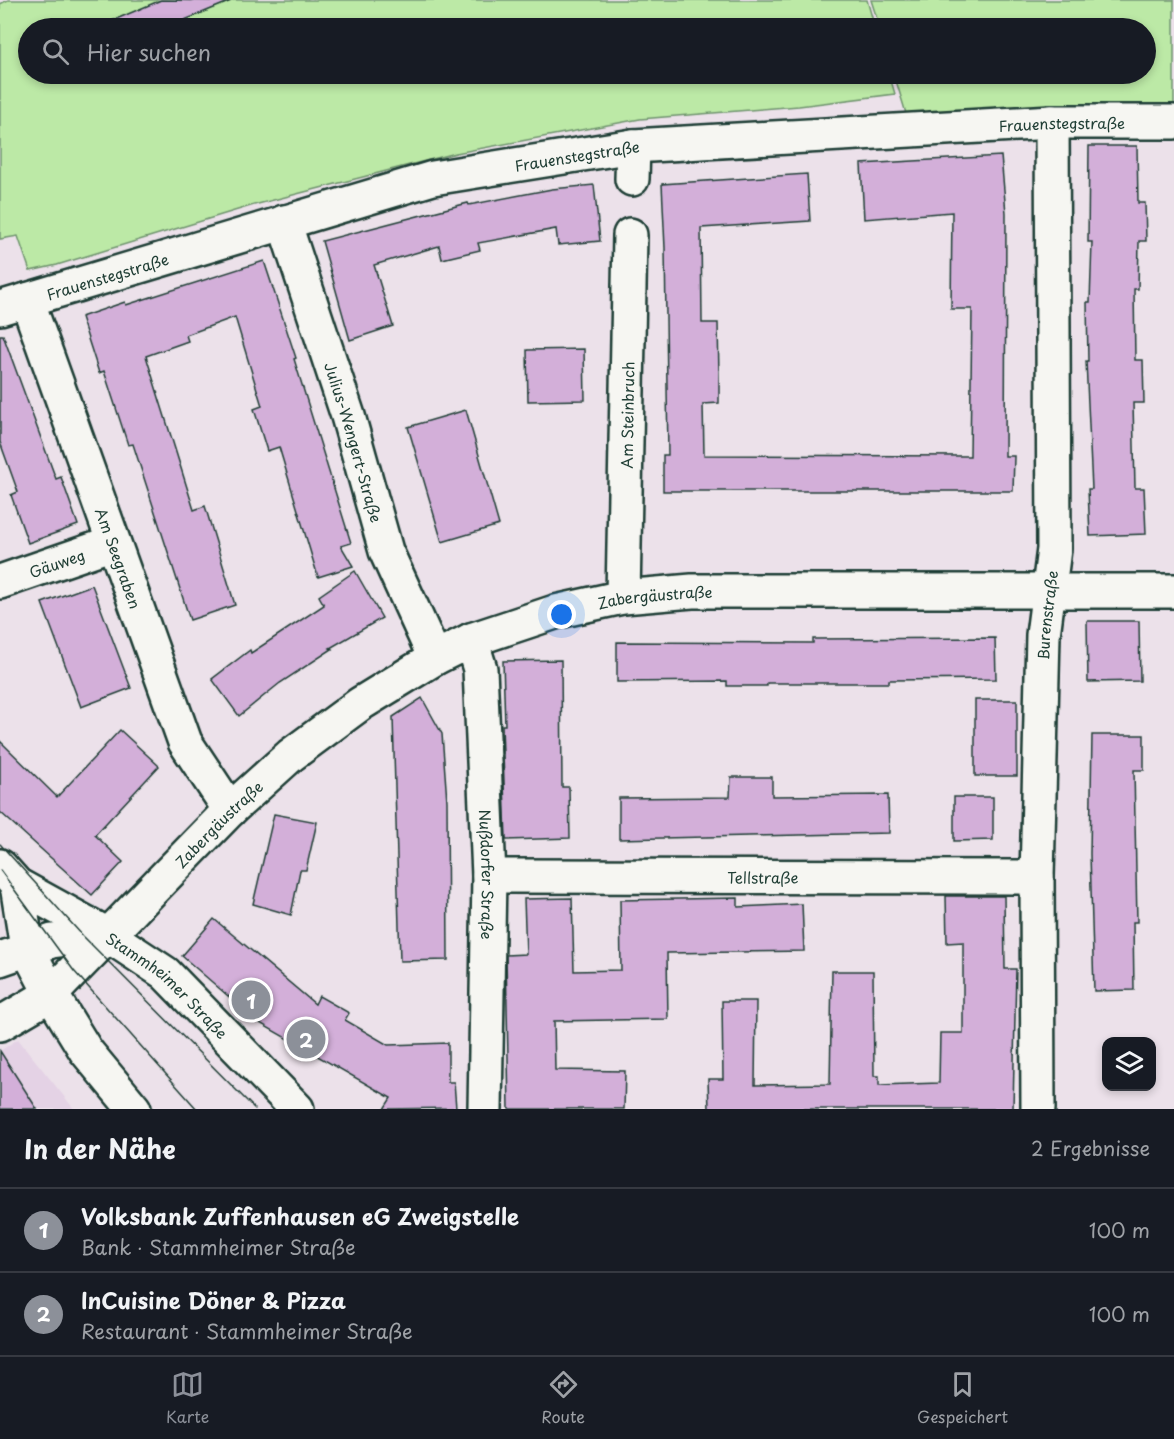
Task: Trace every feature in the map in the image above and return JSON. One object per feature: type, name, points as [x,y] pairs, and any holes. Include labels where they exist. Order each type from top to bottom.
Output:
[{"type":"street","name":"Frauenstegstraße","points":[[13,304],[433,178],[633,146],[1052,122],[1174,122]]},
{"type":"street","name":"Burenstraße","points":[[1038,1109],[1037,877],[1043,635],[1054,549],[1052,122]]},
{"type":"street","points":[[632,179],[633,146]]},
{"type":"street","name":"Julius-Wengert-Straße","points":[[284,222],[348,416],[386,551],[435,658]]},
{"type":"street","name":"Am Steinbruch","points":[[623,597],[630,235]]},
{"type":"street","name":"Am Seegraben","points":[[13,304],[113,543],[185,742],[230,810]]},
{"type":"street","name":"Gäuweg","points":[[0,582],[113,543]]},
{"type":"street","name":"Zabergäustraße","points":[[0,1024],[51,994],[106,934],[230,810],[291,755],[360,704],[435,658],[471,640],[555,612],[623,597],[692,591],[1174,591]]},
{"type":"street","name":"Nußdorfer Straße","points":[[471,640],[480,669],[489,876],[485,1109]]},
{"type":"street","name":"Stammheimer Straße","points":[[8,875],[106,934],[165,973],[297,1109]]},
{"type":"street","name":"Stammheimer Straße","points":[[8,875],[13,954],[51,994],[86,1051],[134,1109]]},
{"type":"street","name":"Tellstraße","points":[[489,876],[1037,877]]},
{"type":"street","points":[[13,954],[73,938],[106,934]]},
{"type":"shaded area","points":[[18,1039],[74,1109],[0,1109],[0,1051]]},
{"type":"green space","points":[[8,0],[867,0],[872,18],[18,18],[18,84],[892,84],[895,94],[799,106],[640,119],[456,153],[254,205],[57,265],[30,271],[18,236],[0,239],[0,4]]},
{"type":"green space","points":[[871,0],[1174,0],[1174,108],[908,120],[897,84],[1156,84],[1156,18],[877,18]]},
{"type":"building","points":[[161,0],[231,1],[190,18],[119,18]]},
{"type":"building","points":[[1089,146],[1137,146],[1138,203],[1145,203],[1146,241],[1139,241],[1138,289],[1134,289],[1135,360],[1143,360],[1144,403],[1133,403],[1135,488],[1144,488],[1146,534],[1090,536],[1088,489],[1092,489],[1086,361],[1088,361],[1087,302],[1090,302],[1092,242],[1088,242]]},
{"type":"building","points":[[1001,156],[1006,213],[1005,456],[1014,456],[1013,491],[663,491],[663,455],[668,455],[662,184],[807,174],[810,221],[701,228],[702,323],[718,323],[719,377],[719,403],[703,404],[704,455],[970,456],[972,309],[951,309],[952,212],[864,219],[861,164]]},
{"type":"building","points":[[594,185],[600,241],[558,245],[556,229],[478,243],[480,250],[442,259],[439,246],[374,265],[393,326],[350,340],[322,241],[468,203],[469,205],[552,189]]},
{"type":"building","points":[[264,261],[296,358],[294,359],[351,543],[341,546],[353,566],[318,577],[279,447],[267,451],[254,409],[262,406],[235,317],[186,335],[188,341],[146,356],[194,510],[205,506],[235,605],[190,620],[133,444],[128,445],[104,371],[99,373],[81,317]]},
{"type":"building","points":[[0,335],[3,335],[56,479],[61,477],[78,525],[28,543],[11,495],[18,492],[0,442]]},
{"type":"building","points":[[584,349],[585,400],[528,401],[527,350]]},
{"type":"building","points":[[466,410],[499,525],[442,542],[408,427]]},
{"type":"building","points":[[355,571],[382,618],[330,648],[332,649],[280,683],[239,716],[212,679],[250,650],[251,653],[324,605],[319,596]]},
{"type":"building","points":[[92,585],[131,688],[81,707],[42,603]]},
{"type":"building","points":[[1087,621],[1139,621],[1140,681],[1088,682]]},
{"type":"building","points":[[995,638],[996,679],[889,680],[889,683],[767,683],[767,686],[727,686],[727,681],[617,682],[617,642],[813,643],[813,639]]},
{"type":"building","points":[[561,660],[562,787],[569,787],[570,838],[506,840],[502,725],[505,725],[503,661]]},
{"type":"building","points":[[422,698],[442,734],[447,801],[448,960],[400,961],[393,717]]},
{"type":"building","points":[[975,700],[1017,700],[1017,776],[975,776]]},
{"type":"building","points":[[120,730],[159,766],[95,835],[123,862],[92,895],[0,812],[0,741],[57,797]]},
{"type":"building","points":[[1092,735],[1144,735],[1144,770],[1134,770],[1137,922],[1133,922],[1134,990],[1094,991],[1090,854]]},
{"type":"building","points":[[731,777],[772,777],[772,796],[888,795],[889,833],[619,839],[619,798],[730,797]]},
{"type":"building","points":[[954,797],[993,797],[993,840],[954,841]]},
{"type":"building","points":[[274,814],[317,822],[306,870],[300,870],[291,915],[253,904]]},
{"type":"building","points":[[946,896],[1004,896],[1005,969],[1016,969],[1013,1109],[709,1109],[708,1079],[723,1079],[722,1001],[756,1001],[755,1085],[830,1084],[832,971],[873,971],[874,1076],[879,1076],[879,1085],[939,1083],[940,1033],[963,1033],[963,942],[947,943]]},
{"type":"building","points":[[572,898],[574,971],[621,970],[620,900],[738,898],[738,907],[802,904],[804,951],[667,953],[668,1019],[554,1021],[555,1070],[625,1071],[624,1109],[509,1109],[506,955],[526,954],[524,899]]},
{"type":"building","points":[[214,919],[315,1004],[319,996],[349,1013],[345,1020],[388,1045],[448,1043],[448,1082],[454,1082],[456,1108],[384,1109],[391,1098],[258,1022],[182,956]]},
{"type":"building","points":[[0,1051],[37,1109],[0,1109]]},
{"type":"tram line","points":[[0,844],[83,936],[255,1109]]},
{"type":"tram line","points":[[0,870],[74,971],[197,1109]]},
{"type":"place","name":"Volksbank Zuffenhausen eG Zweigstelle","points":[[251,1000]]},
{"type":"place","name":"InCuisine Döner & Pizza","points":[[306,1039]]}]
